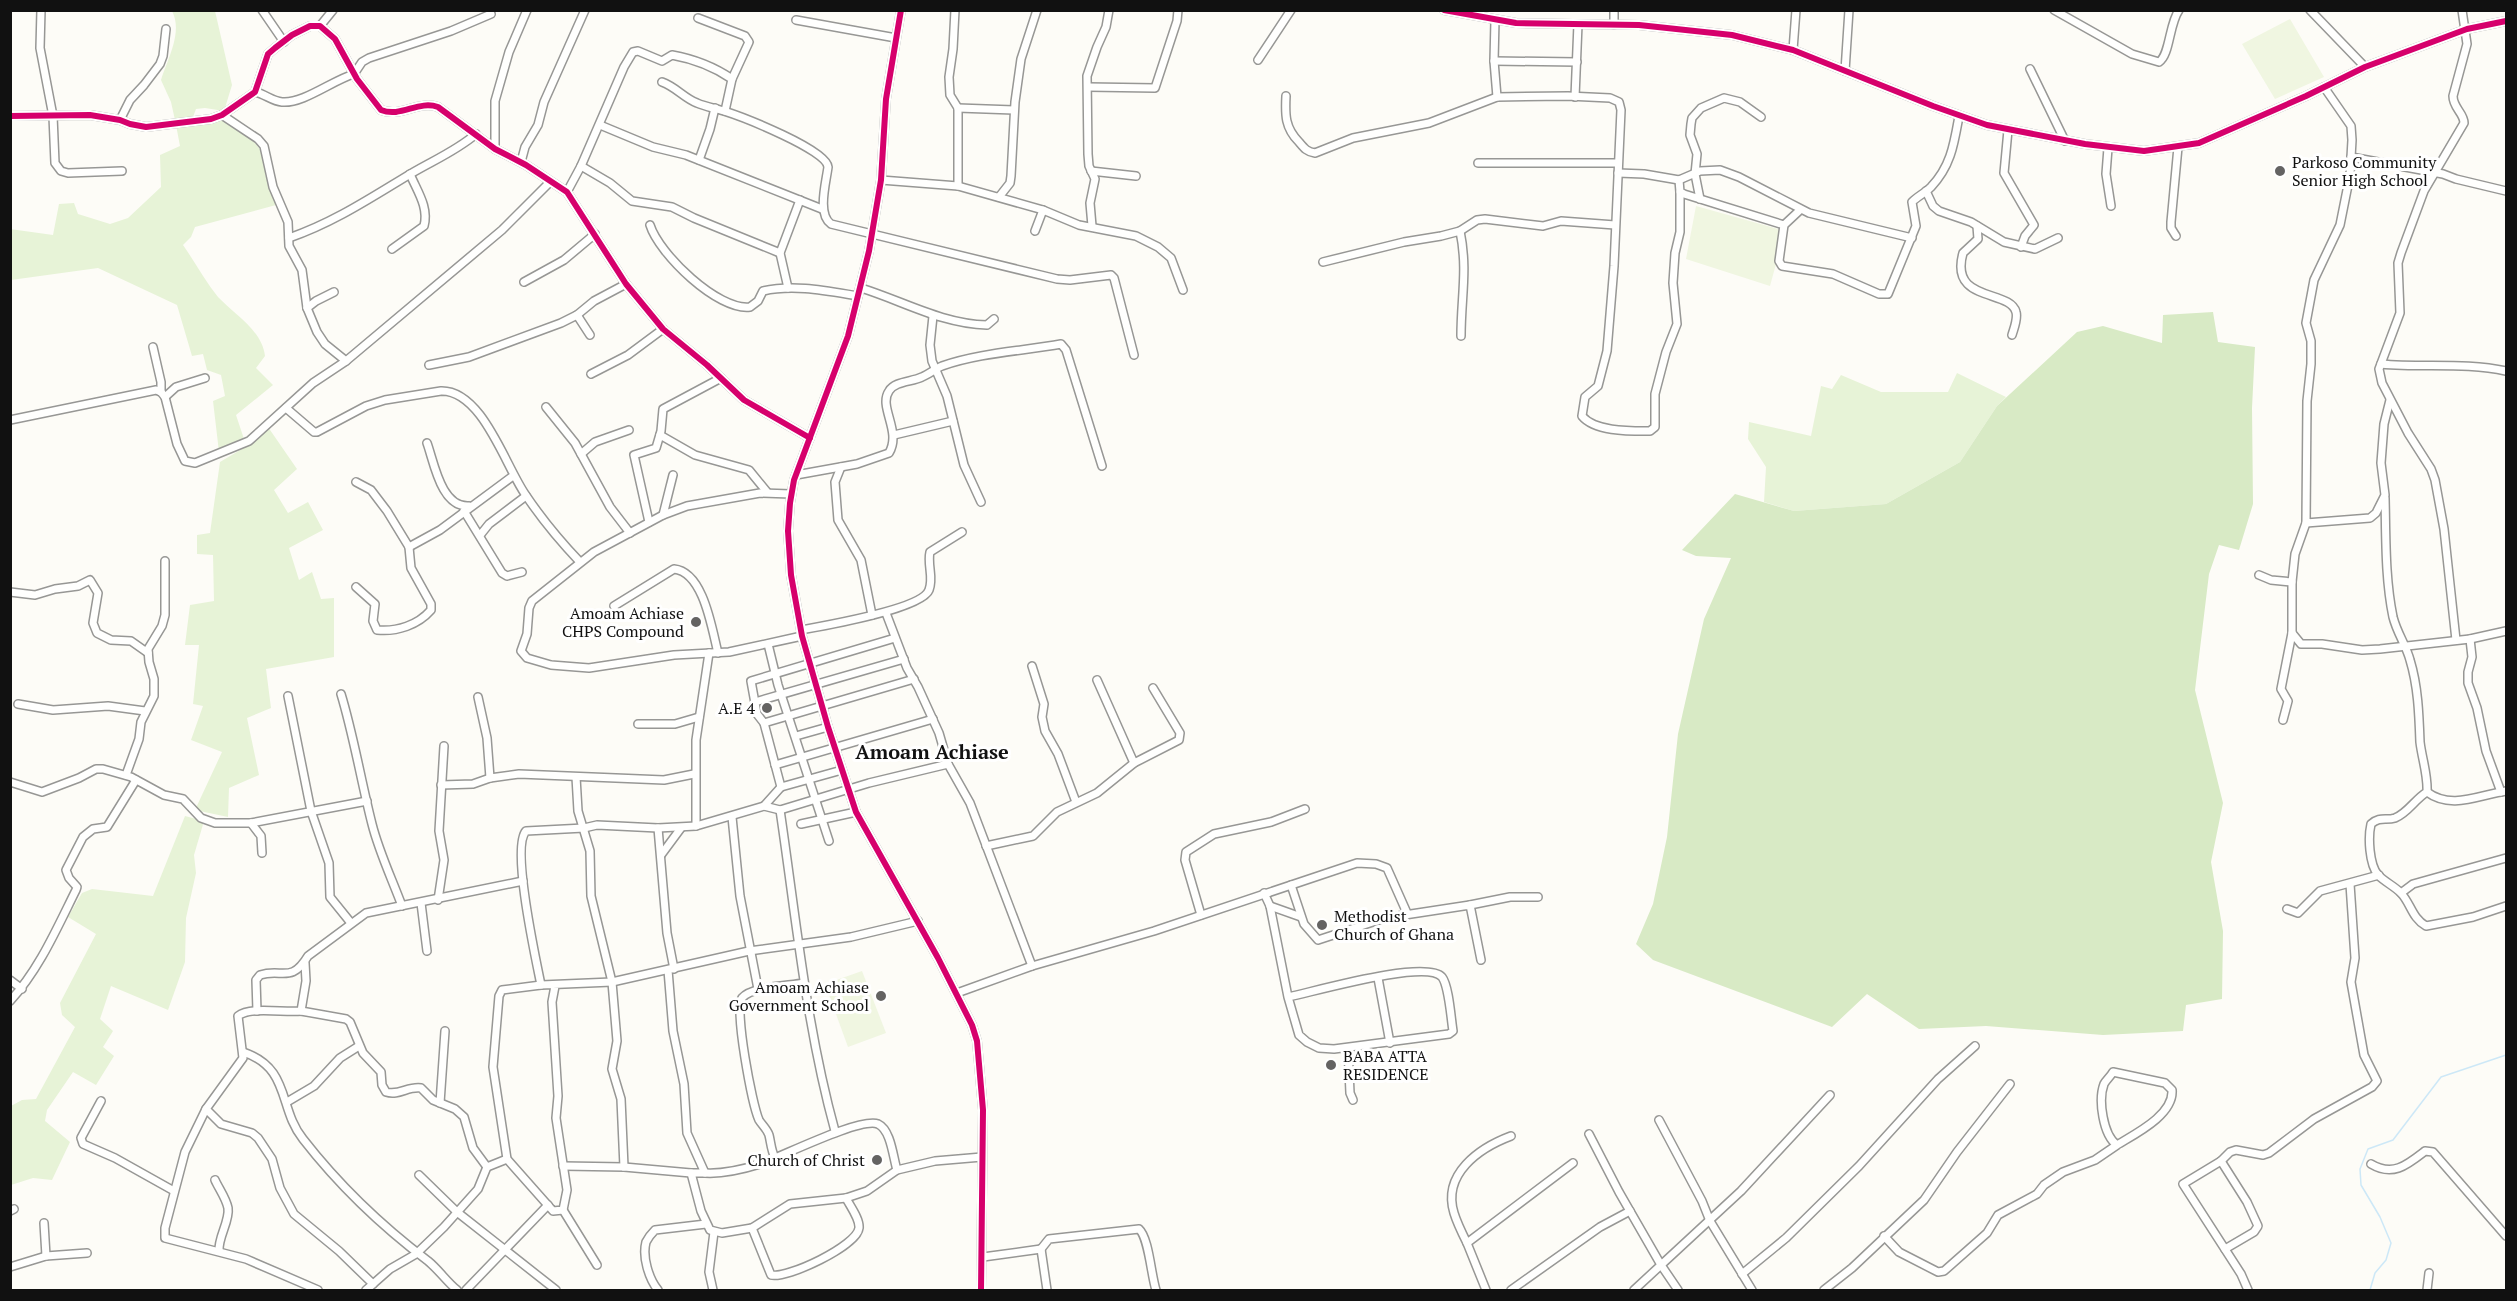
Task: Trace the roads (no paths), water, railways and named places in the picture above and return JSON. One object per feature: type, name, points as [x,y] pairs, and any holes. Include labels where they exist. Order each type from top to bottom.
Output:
[{"type":"street","points":[[41,10],[40,48],[53,116],[56,163],[61,171],[68,173],[122,171]]},
{"type":"street","points":[[262,10],[284,42]]},
{"type":"street","points":[[495,149],[495,101],[509,52],[526,10]]},
{"type":"street","points":[[521,162],[525,147],[538,125],[544,102],[585,10]]},
{"type":"street","points":[[901,10],[886,99],[881,180],[873,234],[848,336],[791,494],[788,531],[790,564],[801,633],[821,705],[856,812],[957,993],[972,1025],[979,1050],[983,1110],[981,1290]]},
{"type":"street","points":[[955,10],[949,78],[950,95],[958,108],[956,144],[958,186]]},
{"type":"street","points":[[999,197],[1010,183],[1014,110],[1021,59],[1036,10]]},
{"type":"street","points":[[1092,226],[1090,202],[1095,183],[1088,154],[1087,76],[1106,27],[1109,10]]},
{"type":"street","points":[[1088,87],[1155,88],[1178,21],[1178,10]]},
{"type":"street","points":[[1258,60],[1291,10]]},
{"type":"street","points":[[1444,10],[1531,24],[1660,26],[1712,32],[1793,50],[1959,116],[2008,130],[2108,148],[2144,151],[2178,147],[2208,140],[2365,67],[2467,29],[2506,21]]},
{"type":"street","points":[[1614,10],[1614,24]]},
{"type":"street","points":[[1793,50],[1796,10]]},
{"type":"street","points":[[1845,71],[1849,10]]},
{"type":"street","points":[[2054,10],[2132,54],[2159,62],[2164,58],[2171,26],[2179,10]]},
{"type":"street","points":[[2310,10],[2365,67]]},
{"type":"street","points":[[2456,640],[2444,529],[2431,469],[2390,400],[2382,383],[2380,364],[2400,313],[2398,263],[2401,253],[2419,204],[2434,172],[2464,123],[2463,117],[2454,105],[2453,96],[2467,46],[2467,29],[2462,10]]},
{"type":"street","points":[[320,26],[331,11]]},
{"type":"street","points":[[255,92],[280,102],[295,101],[339,78],[354,74],[362,62],[369,58],[451,31],[491,14]]},
{"type":"street","points":[[698,18],[745,36],[749,42],[732,79],[725,111]]},
{"type":"street","points":[[796,20],[896,38]]},
{"type":"street","points":[[1495,20],[1494,61],[1497,97]]},
{"type":"street","points":[[1575,97],[1578,24]]},
{"type":"street","points":[[10,116],[90,115],[146,127],[211,119],[222,115],[255,92],[268,54],[310,26],[320,26],[335,39],[354,74],[381,110],[395,113],[431,104],[438,107],[495,149],[521,162],[567,192],[626,284],[663,329],[744,400],[810,438]]},
{"type":"street","points":[[120,120],[130,100],[160,64],[164,56],[166,29]]},
{"type":"street","points":[[567,192],[633,52],[638,51],[662,61],[672,55],[698,60],[732,79]]},
{"type":"street","points":[[1494,61],[1577,62]]},
{"type":"street","points":[[2030,69],[2065,141]]},
{"type":"street","points":[[662,82],[672,86],[694,102],[725,111],[799,143],[823,157],[828,167],[822,208],[827,221],[831,224],[1057,279],[1070,280],[1111,275],[1114,278],[1134,355]]},
{"type":"street","points":[[2283,720],[2288,701],[2281,689],[2292,633],[2292,582],[2295,554],[2306,523],[2307,401],[2311,341],[2306,323],[2314,280],[2340,225],[2351,157],[2351,126],[2324,87]]},
{"type":"street","points":[[1286,96],[1287,126],[1292,135],[1306,149],[1315,153],[1353,138],[1429,123],[1497,97],[1610,98],[1618,102],[1621,110],[1616,225],[1606,360],[1598,387],[1585,397],[1582,416],[1588,422],[1602,426],[1650,431],[1655,427],[1657,410],[1655,394],[1661,368],[1676,328],[1673,284],[1675,253],[1680,231],[1678,180]]},
{"type":"street","points":[[1700,199],[1695,173],[1697,154],[1690,129],[1692,118],[1701,108],[1724,98],[1732,99],[1761,117]]},
{"type":"street","points":[[699,160],[715,108]]},
{"type":"street","points":[[958,108],[1014,110]]},
{"type":"street","points":[[222,115],[258,139],[264,146],[273,188],[288,222],[293,256],[302,270],[306,308],[316,332],[325,344],[346,361]]},
{"type":"street","points":[[1800,210],[1784,225],[1779,261],[1782,266],[1833,274],[1885,295],[1890,292],[1916,226],[1912,202],[1926,191],[1950,161],[1959,116]]},
{"type":"street","points":[[600,125],[653,147],[677,151],[822,208]]},
{"type":"street","points":[[2008,130],[2004,173],[2034,225],[2025,236],[2021,247]]},
{"type":"street","points":[[289,238],[346,214],[410,174],[444,157],[476,134]]},
{"type":"street","points":[[2176,236],[2172,231],[2171,222],[2178,147]]},
{"type":"street","points":[[2108,148],[2106,174],[2111,206]]},
{"type":"street","points":[[2351,157],[2434,172],[2506,191]]},
{"type":"street","points":[[1478,164],[1618,164]]},
{"type":"street","points":[[581,166],[610,183],[632,201],[672,207],[694,219],[736,233],[780,253]]},
{"type":"street","points":[[1618,173],[1644,174],[1678,180],[1714,169],[1726,171],[1800,210],[1912,238]]},
{"type":"street","points":[[1091,171],[1136,176]]},
{"type":"street","points":[[392,249],[424,226],[426,221],[425,208],[410,174]]},
{"type":"street","points":[[881,180],[958,186],[1043,210],[1072,222],[1136,236],[1166,253],[1175,265],[1183,290]]},
{"type":"street","points":[[153,347],[163,395],[177,444],[185,461],[189,463],[249,441],[313,383],[346,361],[502,230],[550,182]]},
{"type":"street","points":[[1926,191],[1933,206],[1939,211],[1977,225],[1998,240],[2035,249],[2058,238]]},
{"type":"street","points":[[1680,192],[1784,225]]},
{"type":"street","points":[[788,288],[780,253],[800,200]]},
{"type":"street","points":[[1035,231],[1043,210]]},
{"type":"street","points":[[1323,262],[1460,231],[1477,220],[1543,226],[1561,221],[1616,225]]},
{"type":"street","points":[[650,225],[656,239],[667,253],[707,290],[728,303],[750,308],[758,301],[763,291],[788,288],[810,288],[858,296]]},
{"type":"street","points":[[1977,225],[1978,239],[1963,254],[1961,271],[1973,288],[2010,303],[2014,307],[2016,315],[2012,335]]},
{"type":"street","points":[[1460,231],[1466,264],[1466,282],[1461,294],[1461,336]]},
{"type":"street","points":[[524,282],[564,260],[595,234]]},
{"type":"street","points":[[429,365],[452,362],[482,353],[561,323],[626,284]]},
{"type":"street","points":[[861,288],[888,296],[933,316],[969,325],[987,326],[994,319]]},
{"type":"street","points":[[306,308],[334,292]]},
{"type":"street","points":[[577,315],[590,335]]},
{"type":"street","points":[[933,316],[930,351],[935,370],[947,396],[964,465],[981,502]]},
{"type":"street","points":[[591,374],[628,355],[663,329]]},
{"type":"street","points":[[796,475],[841,467],[886,455],[893,446],[894,435],[886,401],[890,389],[896,384],[924,377],[935,370],[984,357],[1060,344],[1064,346],[1102,466]]},
{"type":"street","points":[[2380,364],[2417,368],[2476,366],[2506,371]]},
{"type":"street","points":[[163,395],[176,387],[205,378]]},
{"type":"street","points":[[649,522],[634,455],[655,449],[660,435],[663,409],[721,378]]},
{"type":"street","points":[[10,420],[156,390],[163,395]]},
{"type":"street","points":[[286,408],[314,432],[317,432],[366,406],[386,400],[449,391],[471,406],[487,424],[513,476],[526,496],[557,537],[580,562]]},
{"type":"street","points":[[2390,400],[2384,424],[2381,463],[2385,495],[2388,585],[2396,629],[2412,668],[2417,693],[2427,792],[2436,799],[2468,800],[2504,792],[2486,751],[2477,708],[2468,683],[2472,657],[2470,639]]},
{"type":"street","points":[[546,407],[565,429],[610,507],[630,533]]},
{"type":"street","points":[[894,435],[953,421]]},
{"type":"street","points":[[581,454],[595,442],[629,430]]},
{"type":"street","points":[[660,435],[695,455],[749,470],[767,492]]},
{"type":"street","points":[[427,443],[444,491],[467,508],[482,541],[504,575],[510,576],[522,572]]},
{"type":"street","points":[[841,467],[835,482],[838,520],[861,560],[872,615]]},
{"type":"street","points":[[663,514],[672,475]]},
{"type":"street","points":[[409,547],[440,530],[513,476]]},
{"type":"street","points":[[356,587],[375,604],[373,621],[377,630],[404,627],[431,610],[431,604],[411,568],[409,547],[379,498],[367,487],[357,482]]},
{"type":"street","points":[[791,494],[767,492],[687,506],[663,514],[580,562],[530,603],[527,634],[521,648],[523,655],[562,667],[589,668],[664,656],[718,653],[768,644],[801,633],[886,613],[926,595],[931,581],[930,552],[962,532]]},
{"type":"street","points":[[2306,523],[2370,518],[2376,513],[2385,495]]},
{"type":"street","points":[[480,534],[489,524],[526,496]]},
{"type":"street","points":[[126,775],[136,750],[141,722],[154,696],[155,688],[148,653],[165,615],[165,561]]},
{"type":"street","points":[[614,606],[674,569],[680,570],[699,589],[718,653]]},
{"type":"street","points":[[2259,575],[2271,580],[2292,582]]},
{"type":"street","points":[[10,592],[35,595],[78,586],[90,580],[98,593],[93,623],[97,633],[111,640],[131,641],[148,653]]},
{"type":"street","points":[[886,613],[904,659],[933,719],[948,764],[970,803],[1032,966]]},
{"type":"street","points":[[2288,650],[2301,644],[2322,644],[2362,650],[2470,639],[2506,631]]},
{"type":"street","points":[[2292,633],[2301,644]]},
{"type":"street","points":[[781,787],[764,723],[757,714],[751,681],[895,638]]},
{"type":"street","points":[[768,644],[775,674],[824,819],[829,841]]},
{"type":"street","points":[[696,826],[694,774],[699,717],[709,653]]},
{"type":"street","points":[[754,702],[904,659]]},
{"type":"street","points":[[1032,666],[1044,704],[1042,717],[1045,731],[1059,754],[1076,802]]},
{"type":"street","points":[[764,723],[914,679]]},
{"type":"street","points":[[1097,680],[1134,763]]},
{"type":"street","points":[[986,846],[1033,836],[1056,812],[1097,793],[1134,763],[1179,740],[1180,737],[1153,688]]},
{"type":"street","points":[[341,694],[354,735],[356,758],[372,826],[402,906]]},
{"type":"street","points":[[288,696],[311,811],[328,863],[330,897],[351,922]]},
{"type":"street","points":[[478,697],[487,738],[490,778]]},
{"type":"street","points":[[18,704],[53,710],[108,706],[145,711]]},
{"type":"street","points":[[638,724],[675,724],[699,717]]},
{"type":"street","points":[[775,765],[933,719]]},
{"type":"street","points":[[796,736],[828,727]]},
{"type":"street","points":[[438,900],[444,860],[439,831],[444,746]]},
{"type":"street","points":[[541,985],[523,881],[522,838],[524,832],[597,825],[658,828],[696,826],[764,807],[780,810],[848,789],[948,764]]},
{"type":"street","points":[[10,782],[42,792],[96,769],[126,775],[164,795],[183,799],[196,813],[208,821],[251,823],[367,801]]},
{"type":"street","points":[[764,807],[781,787],[842,770]]},
{"type":"street","points":[[441,785],[473,784],[490,778],[519,774],[576,777],[615,776],[664,780],[694,774]]},
{"type":"street","points":[[576,777],[578,811],[590,851],[591,896],[612,982],[617,1041],[612,1069],[621,1099],[624,1167]]},
{"type":"street","points":[[10,1001],[22,989],[76,890],[77,887],[69,878],[66,870],[81,840],[93,829],[107,827],[136,780]]},
{"type":"street","points":[[2427,792],[2417,798],[2401,814],[2392,819],[2380,818],[2371,824],[2369,832],[2373,863],[2379,875],[2401,893],[2418,922],[2426,927],[2473,917],[2506,906]]},
{"type":"street","points":[[1201,915],[1185,861],[1186,852],[1214,834],[1271,822],[1305,809]]},
{"type":"street","points":[[780,810],[820,1080],[834,1131]]},
{"type":"street","points":[[801,824],[856,812]]},
{"type":"street","points":[[732,817],[735,858],[749,951],[758,989]]},
{"type":"street","points":[[251,823],[261,836],[262,853]]},
{"type":"street","points":[[658,828],[671,969],[673,1031],[684,1084],[687,1133],[705,1173]]},
{"type":"street","points":[[660,857],[668,842],[681,828]]},
{"type":"street","points":[[2401,893],[2413,884],[2506,858]]},
{"type":"street","points":[[957,993],[1032,966],[1201,915],[1357,863],[1383,865],[1390,872],[1407,913]]},
{"type":"street","points":[[2287,909],[2298,914],[2320,891],[2379,875]]},
{"type":"street","points":[[257,1011],[257,978],[263,974],[288,975],[304,963],[308,956],[366,913],[523,881]]},
{"type":"street","points":[[2248,1290],[2225,1249],[2183,1186],[2185,1182],[2221,1161],[2230,1152],[2236,1150],[2263,1155],[2269,1152],[2299,1128],[2372,1087],[2377,1081],[2364,1055],[2351,982],[2355,958],[2350,884]]},
{"type":"street","points":[[1291,885],[1301,917],[1308,931],[1318,940],[1366,922],[1407,913],[1510,897],[1538,897]]},
{"type":"street","points":[[1264,893],[1270,906],[1288,997],[1299,1035],[1306,1042],[1323,1049],[1348,1048],[1451,1034],[1452,1024],[1445,984],[1441,976],[1430,971],[1411,971],[1288,997]]},
{"type":"street","points":[[421,903],[428,951]]},
{"type":"street","points":[[1470,904],[1481,960]]},
{"type":"street","points":[[1270,906],[1301,917]]},
{"type":"street","points":[[563,1210],[553,1211],[507,1159],[493,1067],[500,992],[505,989],[541,985],[612,982],[749,951],[851,937],[918,921]]},
{"type":"street","points":[[301,1011],[306,981],[304,963]]},
{"type":"street","points":[[1378,978],[1390,1043]]},
{"type":"street","points":[[10,980],[22,989]]},
{"type":"street","points":[[775,1158],[768,1132],[759,1120],[753,1100],[742,1036],[741,999],[758,989],[804,983]]},
{"type":"street","points":[[555,986],[552,1002],[558,1096],[556,1118],[567,1190],[563,1210],[597,1265]]},
{"type":"street","points":[[318,1290],[246,1259],[165,1238],[165,1228],[185,1152],[206,1109],[243,1058],[238,1032],[238,1016],[244,1012],[301,1011],[346,1019],[354,1027],[359,1046],[381,1072],[382,1085],[386,1092],[400,1093],[417,1087],[440,1103],[455,1109],[464,1117],[473,1148],[487,1167]]},
{"type":"street","points":[[440,1103],[445,1031]]},
{"type":"street","points":[[287,1102],[314,1086],[340,1058],[359,1046]]},
{"type":"street","points":[[1742,1274],[1776,1248],[1846,1180],[1938,1079],[1975,1046]]},
{"type":"street","points":[[1348,1048],[1350,1093],[1353,1100]]},
{"type":"street","points":[[243,1052],[257,1058],[275,1075],[301,1137],[354,1195],[416,1254],[429,1262],[455,1290]]},
{"type":"street","points":[[1884,1236],[1899,1252],[1938,1272],[1944,1271],[1987,1233],[1998,1215],[2037,1194],[2044,1185],[2063,1172],[2096,1160],[2142,1130],[2163,1112],[2173,1097],[2172,1090],[2165,1083],[2113,1072],[2104,1084],[2101,1104],[2108,1132],[2112,1142],[2117,1145]]},
{"type":"street","points":[[1824,1290],[1924,1200],[1957,1152],[2010,1084]]},
{"type":"street","points":[[1634,1290],[1710,1221],[1830,1095]]},
{"type":"street","points":[[101,1101],[81,1138],[83,1144],[115,1158],[174,1191]]},
{"type":"street","points":[[206,1109],[221,1124],[252,1133],[258,1138],[272,1159],[280,1188],[294,1214],[339,1251],[373,1284]]},
{"type":"street","points":[[1659,1120],[1710,1221],[1752,1290]]},
{"type":"street","points":[[562,1166],[624,1167],[714,1173],[760,1164],[825,1138],[834,1131],[872,1123],[879,1124],[886,1132],[897,1170]]},
{"type":"street","points":[[1589,1134],[1630,1211],[1678,1290]]},
{"type":"street","points":[[1486,1290],[1453,1211],[1452,1184],[1456,1176],[1478,1154],[1491,1144],[1511,1136]]},
{"type":"street","points":[[2371,1164],[2382,1171],[2404,1168],[2425,1151],[2433,1152],[2506,1236]]},
{"type":"street","points":[[691,1173],[706,1224],[714,1232],[722,1233],[752,1228],[790,1204],[846,1198],[867,1191],[897,1170],[935,1161],[981,1157]]},
{"type":"street","points":[[366,1290],[390,1269],[416,1254],[458,1212],[478,1189],[487,1167],[507,1159]]},
{"type":"street","points":[[2221,1161],[2247,1202],[2258,1226],[2254,1232],[2225,1249]]},
{"type":"street","points":[[1467,1243],[1573,1163]]},
{"type":"street","points":[[419,1175],[458,1212],[556,1290]]},
{"type":"street","points":[[215,1180],[224,1197],[228,1212],[219,1238],[219,1251]]},
{"type":"street","points":[[752,1228],[771,1275],[779,1277],[791,1274],[837,1250],[856,1235],[859,1229],[858,1222],[846,1198]]},
{"type":"street","points":[[466,1290],[548,1205]]},
{"type":"street","points":[[1511,1290],[1600,1227],[1630,1211]]},
{"type":"street","points":[[44,1223],[46,1256]]},
{"type":"street","points":[[658,1290],[652,1282],[646,1258],[646,1241],[655,1230],[706,1224]]},
{"type":"street","points":[[983,1257],[1041,1249],[1049,1239],[1138,1229],[1147,1240],[1148,1260],[1156,1290]]},
{"type":"street","points":[[713,1290],[709,1272],[714,1232]]},
{"type":"street","points":[[1041,1249],[1047,1290]]},
{"type":"street","points":[[10,1267],[46,1256],[87,1253]]},
{"type":"street","points":[[2427,1290],[2429,1273]]},
{"type":"waterway","points":[[2370,1290],[2375,1273],[2386,1260],[2391,1243],[2380,1217],[2361,1185],[2360,1169],[2368,1149],[2393,1140],[2441,1077],[2506,1055]]},
{"type":"place","name":"Parkoso Community Senior High School","points":[[2280,171]]},
{"type":"place","name":"Amoam Achiase CHPS Compound","points":[[696,622]]},
{"type":"place","name":"A.E 4","points":[[767,708]]},
{"type":"place","name":"Methodist Church of Ghana","points":[[1322,925]]},
{"type":"place","name":"Amoam Achiase Government School","points":[[881,996]]},
{"type":"place","name":"BABA ATTA RESIDENCE","points":[[1331,1065]]},
{"type":"place","name":"Church of Christ","points":[[877,1160]]},
{"type":"district","name":"Amoam Achiase","points":[[932,752]]}]
